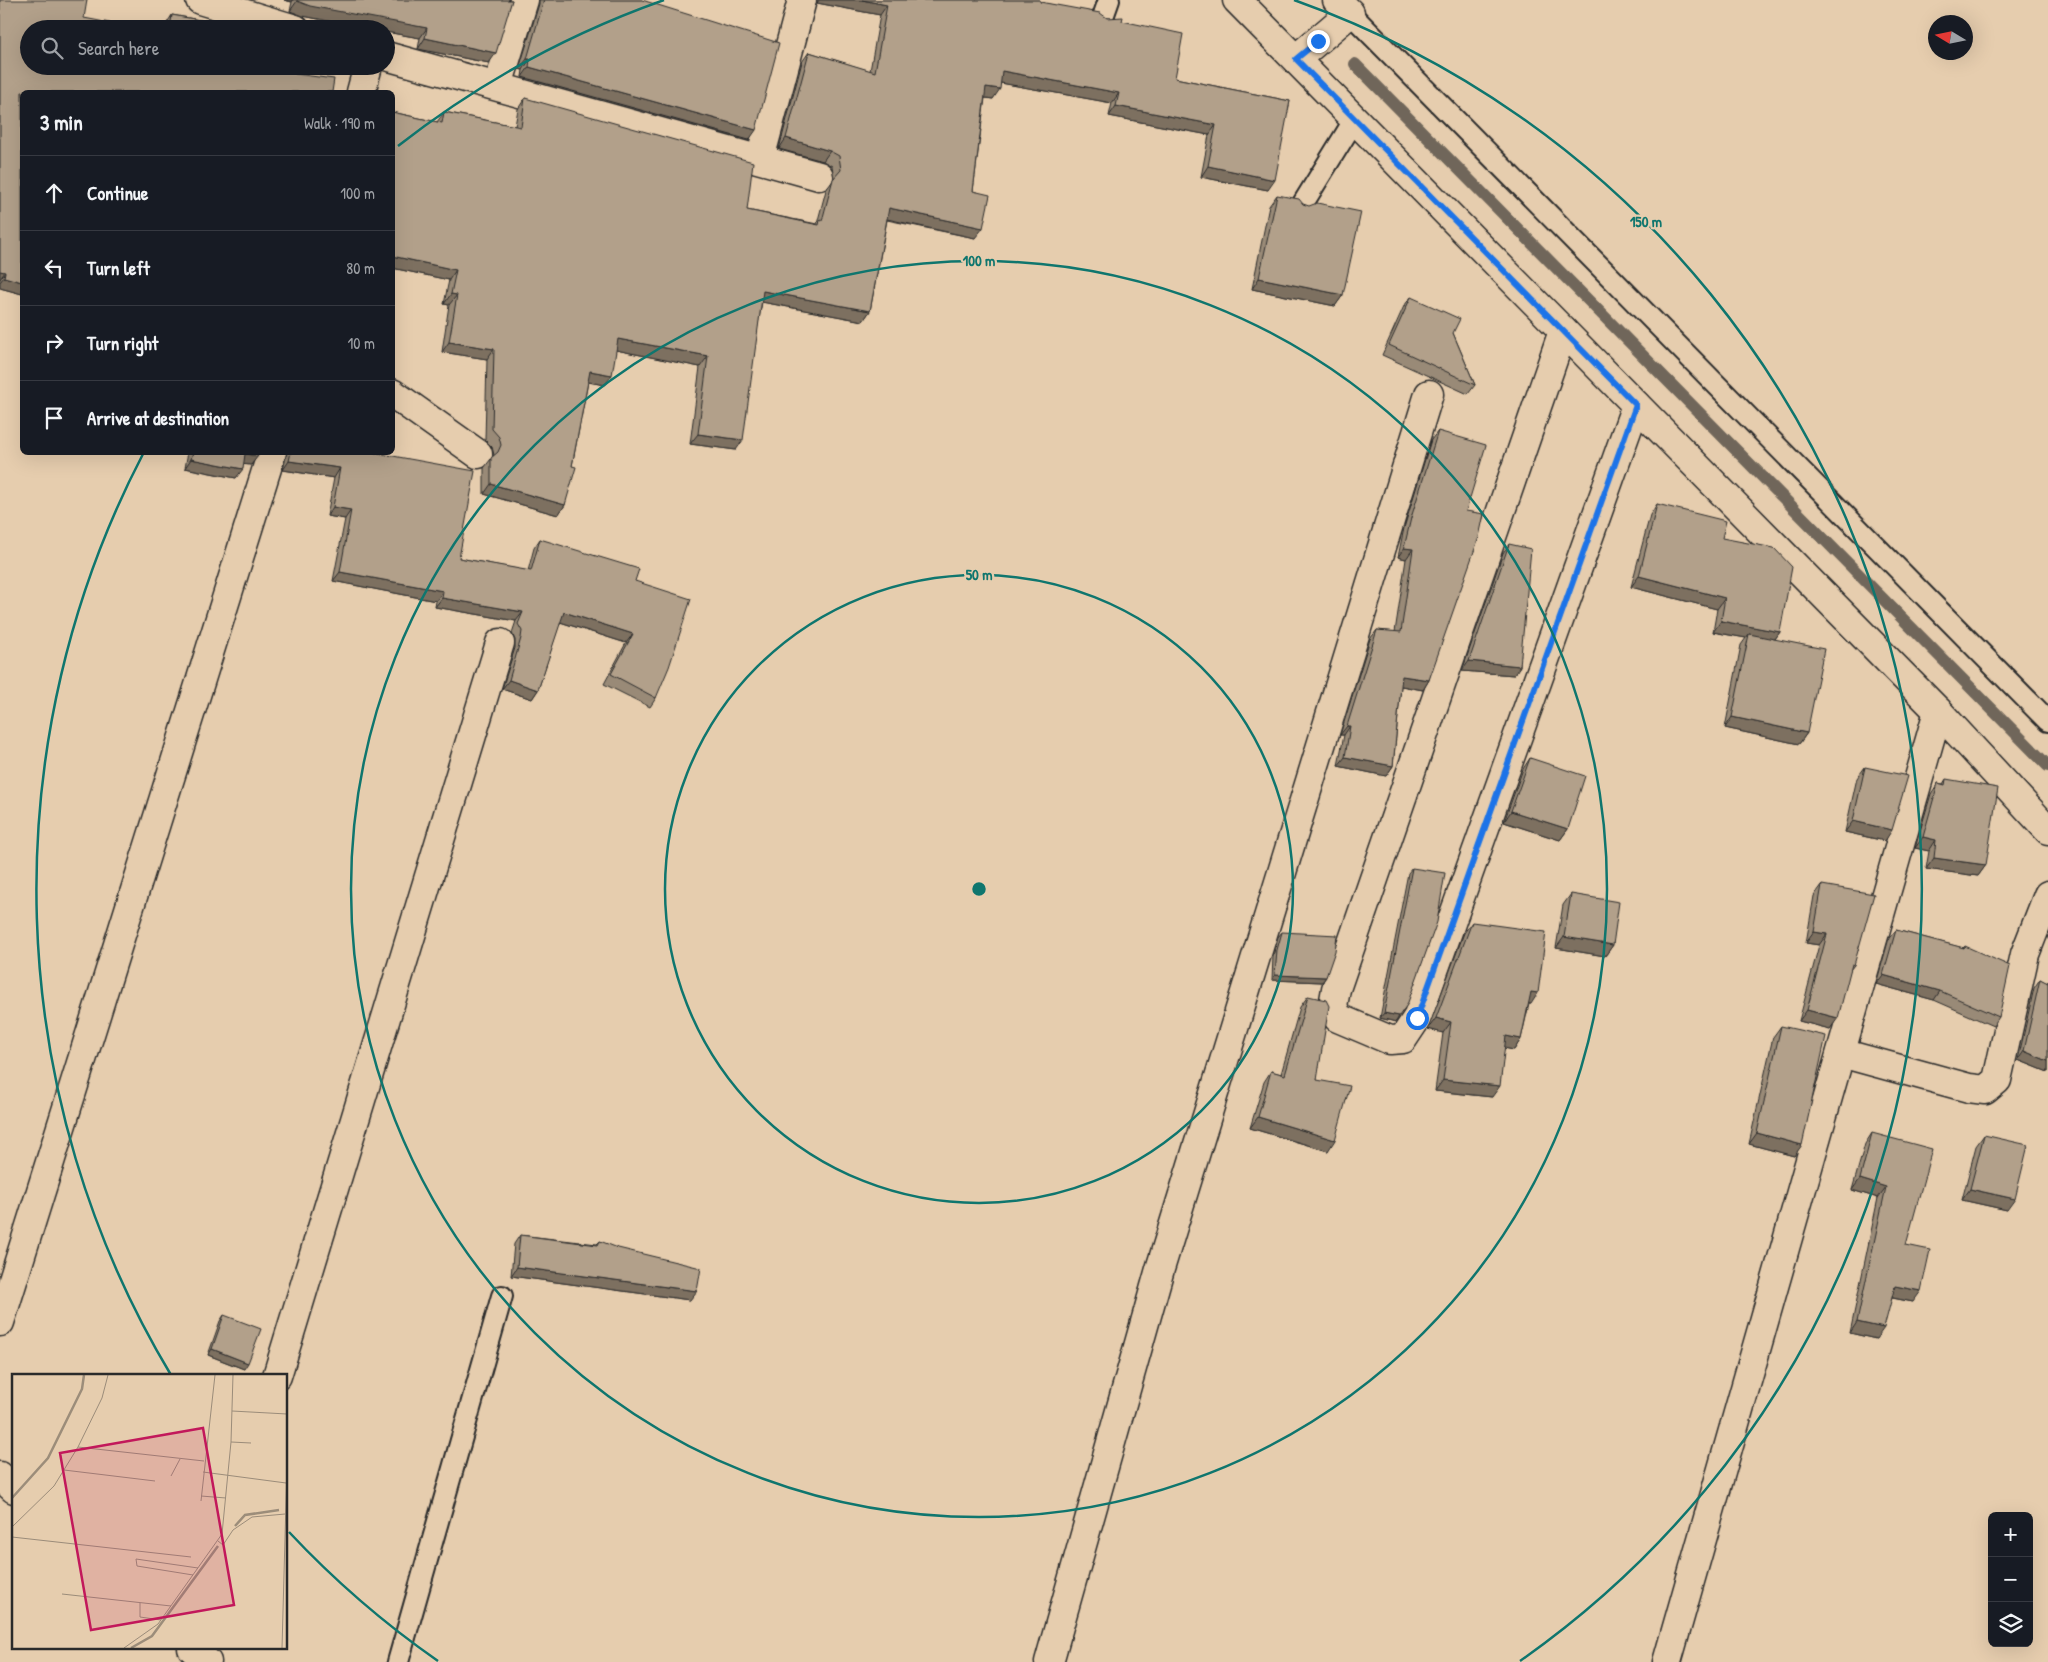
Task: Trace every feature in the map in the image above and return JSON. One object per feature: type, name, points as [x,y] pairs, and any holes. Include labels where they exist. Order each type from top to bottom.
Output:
[{"type":"street","points":[[200,0],[266,20]]},
{"type":"street","points":[[498,86],[524,0]]},
{"type":"street","points":[[760,159],[802,0]]},
{"type":"street","points":[[1237,0],[1938,711],[2048,830]]},
{"type":"street","points":[[1296,59],[1343,7]]},
{"type":"street","points":[[395,58],[819,176]]},
{"type":"street","points":[[362,90],[366,75]]},
{"type":"street","points":[[1563,331],[1336,989],[1333,1006],[1338,1018],[1390,1040],[1403,1039],[1417,1018],[1636,405]]},
{"type":"street","points":[[1049,1662],[1160,1269],[1429,394]]},
{"type":"street","points":[[395,395],[478,454]]},
{"type":"street","points":[[0,1322],[271,455]]},
{"type":"street","points":[[278,1374],[500,642]]},
{"type":"street","points":[[1667,1662],[1938,711]]},
{"type":"street","points":[[1841,1053],[1969,1088],[1985,1090],[1997,1080],[2025,954],[2048,895]]},
{"type":"street","points":[[0,1476],[12,1487]]},
{"type":"lane","points":[[1343,7],[2048,721]]},
{"type":"lane","points":[[1302,205],[1355,119]]},
{"type":"lane","points":[[398,1662],[502,1296]]},
{"type":"building","points":[[0,0],[87,0],[84,18],[94,20],[20,20],[20,75],[303,75],[334,79],[332,90],[20,90],[20,281],[4,277],[5,272],[0,271]]},
{"type":"building","points":[[512,0],[496,53],[425,38],[427,28],[395,22],[395,20],[384,20],[310,6],[297,1]]},
{"type":"building","points":[[544,0],[642,0],[779,43],[756,130],[529,67],[530,59],[527,59]]},
{"type":"building","points":[[862,0],[1040,0],[1040,2],[1100,13],[1107,18],[1123,17],[1122,21],[1183,34],[1175,78],[1290,101],[1275,180],[1208,166],[1216,125],[1116,106],[1119,93],[1002,71],[1000,89],[986,87],[973,191],[990,195],[983,228],[889,208],[870,311],[763,291],[743,440],[698,434],[708,356],[618,339],[612,375],[590,371],[572,466],[576,467],[565,505],[491,484],[491,458],[498,452],[501,445],[499,437],[492,429],[494,349],[449,342],[457,295],[451,294],[456,270],[395,257],[395,113],[442,123],[444,112],[521,127],[525,98],[753,162],[747,210],[819,225],[820,220],[822,221],[833,179],[841,170],[839,156],[830,151],[786,138],[809,52],[875,72],[887,5]]},
{"type":"building","points":[[172,15],[200,20],[171,20]]},
{"type":"building","points":[[1277,195],[1299,199],[1303,204],[1309,206],[1317,203],[1361,212],[1343,295],[1259,278]]},
{"type":"building","points":[[1411,297],[1460,319],[1453,333],[1475,385],[1389,345]]},
{"type":"building","points":[[1438,431],[1486,445],[1466,511],[1484,514],[1479,537],[1429,680],[1402,676],[1393,766],[1345,757],[1350,726],[1347,726],[1377,630],[1401,632],[1413,549],[1404,548],[1411,518]]},
{"type":"building","points":[[192,455],[245,455],[243,469],[191,459]]},
{"type":"building","points":[[290,455],[387,455],[475,471],[459,558],[531,571],[540,539],[639,569],[635,581],[691,599],[669,667],[656,698],[611,674],[633,634],[564,612],[538,690],[509,680],[521,638],[522,631],[518,624],[523,612],[442,598],[443,591],[340,572],[351,510],[333,507],[340,468],[289,461]]},
{"type":"building","points":[[1657,504],[1726,521],[1722,538],[1774,548],[1792,567],[1780,632],[1721,621],[1725,598],[1639,576]]},
{"type":"building","points":[[1509,544],[1531,549],[1520,666],[1469,661]]},
{"type":"building","points":[[1749,634],[1824,649],[1807,733],[1732,717]]},
{"type":"building","points":[[1530,758],[1585,776],[1568,829],[1511,811]]},
{"type":"building","points":[[1865,767],[1908,776],[1892,830],[1853,821]]},
{"type":"building","points":[[1946,779],[1998,788],[1986,865],[1934,858],[1936,840],[1923,837],[1938,783],[1945,785]]},
{"type":"building","points":[[1412,868],[1445,873],[1437,922],[1407,1005],[1399,1016],[1384,1013]]},
{"type":"building","points":[[1822,885],[1874,894],[1854,965],[1852,964],[1838,1018],[1807,1010],[1827,934],[1814,932]]},
{"type":"building","points":[[1571,894],[1619,902],[1613,945],[1564,937]]},
{"type":"building","points":[[1472,922],[1546,932],[1538,993],[1531,992],[1521,1039],[1506,1036],[1500,1086],[1443,1080],[1451,1022],[1436,1018]]},
{"type":"building","points":[[1896,930],[1964,948],[1965,946],[2010,966],[1999,1017],[1940,991],[1883,975]]},
{"type":"building","points":[[1282,932],[1337,935],[1335,951],[1326,977],[1275,975],[1277,950]]},
{"type":"building","points":[[2040,979],[2048,983],[2048,1061],[2024,1051]]},
{"type":"building","points":[[1308,996],[1326,1000],[1329,1006],[1317,1080],[1350,1086],[1335,1140],[1258,1117],[1271,1071],[1285,1075]]},
{"type":"building","points":[[1781,1026],[1826,1036],[1802,1145],[1757,1133]]},
{"type":"building","points":[[1872,1133],[1932,1149],[1906,1245],[1930,1250],[1921,1291],[1895,1286],[1884,1328],[1857,1322],[1886,1187],[1860,1179]]},
{"type":"building","points":[[1984,1135],[2028,1145],[2015,1199],[1970,1189]]},
{"type":"building","points":[[520,1235],[598,1245],[600,1241],[618,1248],[701,1268],[697,1291],[517,1267]]},
{"type":"building","points":[[224,1315],[261,1329],[248,1363],[212,1349]]},
{"type":"waterway","points":[[1355,64],[2048,766]]},
{"type":"route","points":[[1318,41],[1296,59],[1636,405],[1417,1018]]}]
